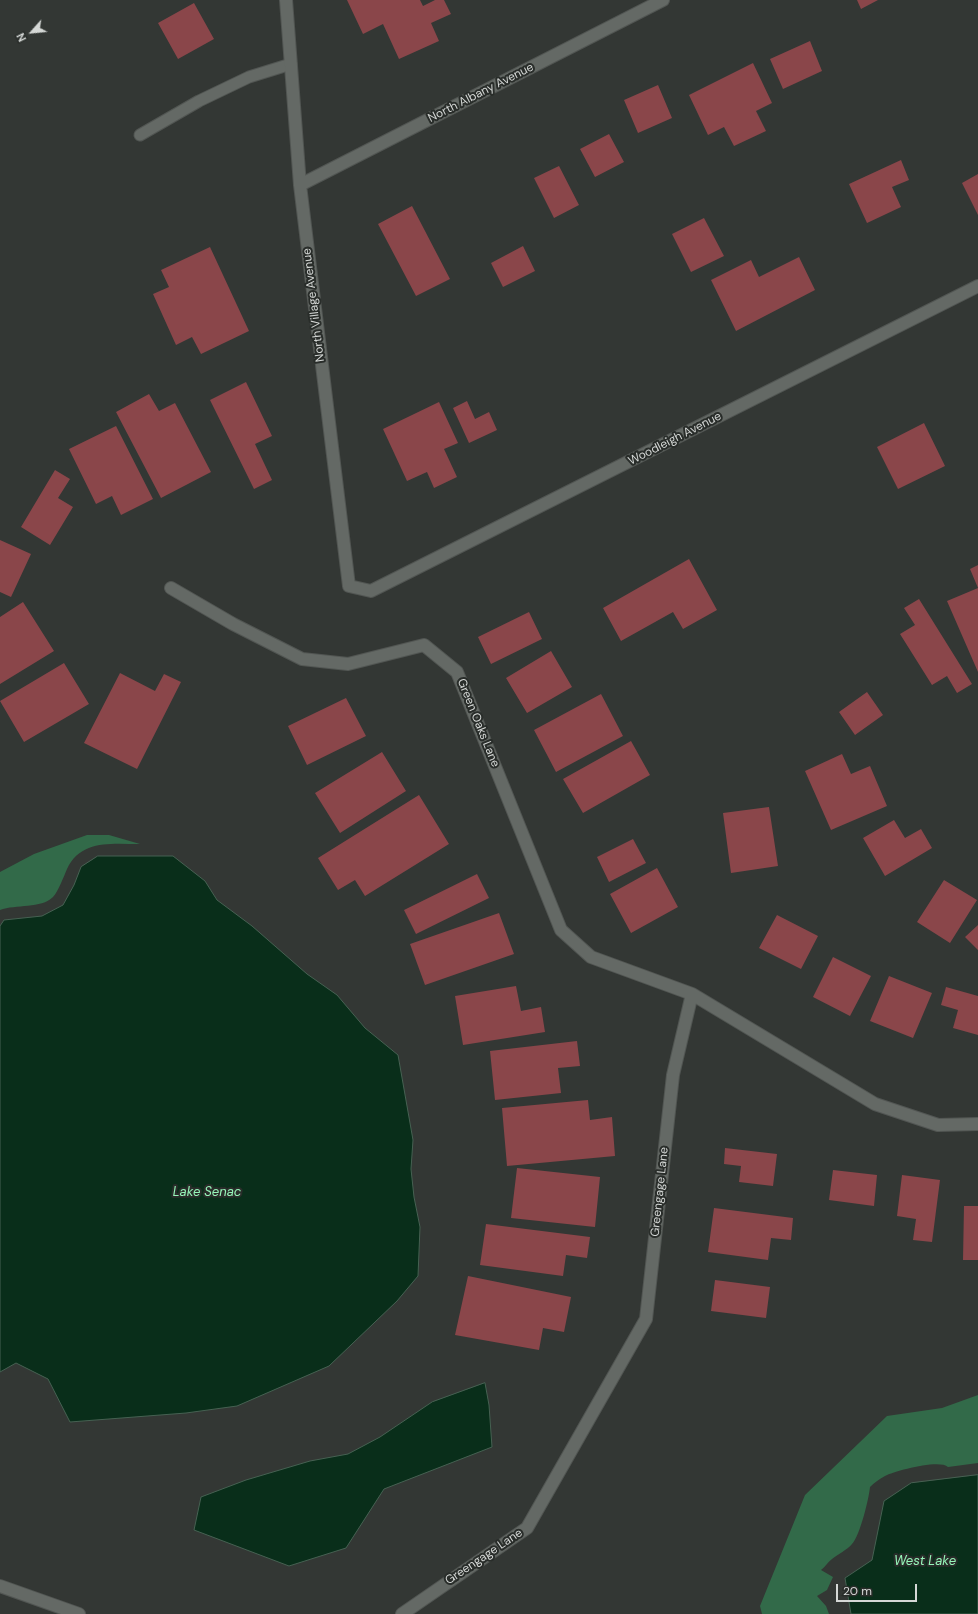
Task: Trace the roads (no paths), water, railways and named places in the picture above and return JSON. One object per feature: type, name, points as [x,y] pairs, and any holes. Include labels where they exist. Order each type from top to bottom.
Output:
[{"type":"street","name":"North Village Avenue","points":[[286,0],[300,185],[349,586],[371,592]]},
{"type":"street","name":"North Albany Avenue","points":[[300,185],[663,0]]},
{"type":"street","name":"Woodleigh Avenue","points":[[371,592],[978,286]]},
{"type":"street","name":"Green Oaks Lane","points":[[171,588],[233,624],[302,659],[348,664],[424,644],[457,672],[561,930],[591,957],[692,994]]},
{"type":"street","points":[[692,994],[874,1104],[938,1125],[978,1124]]},
{"type":"street","name":"Greengage Lane","points":[[402,1614],[527,1528],[646,1319],[673,1075],[692,994]]},
{"type":"street","points":[[0,1586],[79,1614]]},
{"type":"lane","points":[[140,135],[199,101],[249,77],[291,64]]},
{"type":"water","name":"Lake Senac","points":[[98,856],[173,856],[205,881],[217,900],[252,926],[307,974],[337,995],[365,1028],[398,1055],[413,1140],[411,1169],[414,1197],[420,1227],[418,1276],[397,1301],[329,1366],[237,1406],[186,1413],[70,1422],[48,1379],[16,1363],[0,1372],[0,926],[4,920],[42,916],[63,905],[74,885],[81,867]]},
{"type":"water","points":[[485,1383],[489,1405],[492,1447],[384,1489],[346,1548],[289,1566],[194,1530],[201,1497],[246,1480],[310,1461],[348,1454],[380,1437],[432,1402]]},
{"type":"water","name":"West Lake","points":[[978,1475],[978,1614],[851,1614],[845,1578],[872,1560],[884,1501],[911,1483]]}]
